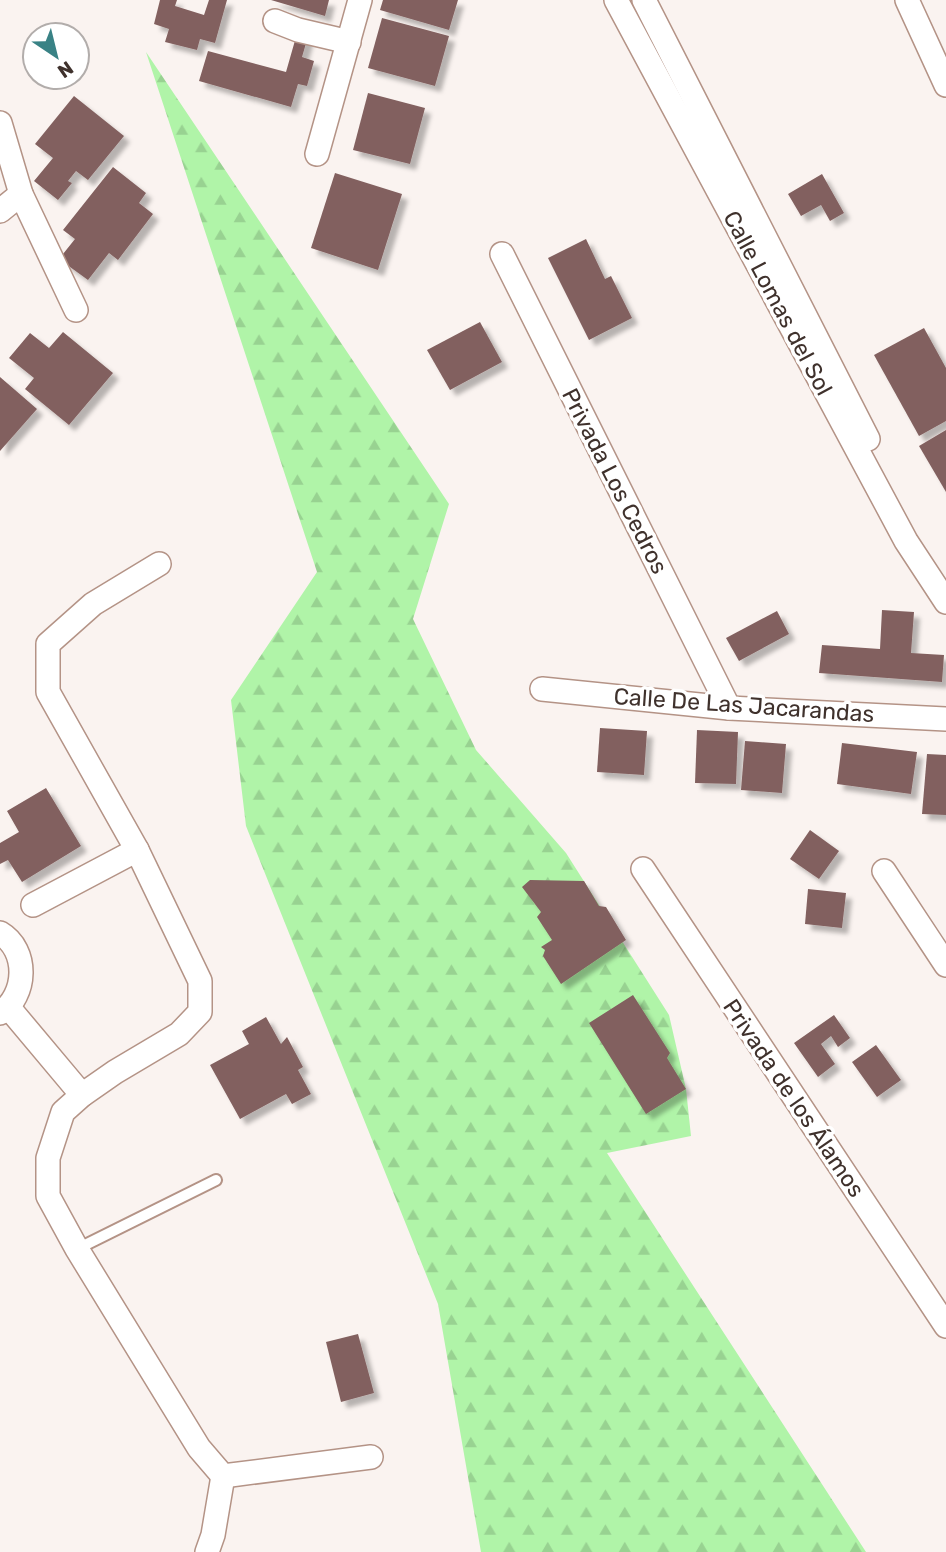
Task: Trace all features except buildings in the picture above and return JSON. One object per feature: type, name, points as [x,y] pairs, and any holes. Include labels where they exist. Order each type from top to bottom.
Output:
[{"type":"street","points":[[317,154],[360,0]]},
{"type":"street","name":"Calle Lomas del Sol","points":[[616,0],[906,541],[946,602]]},
{"type":"street","name":"Calle Lomas del Sol","points":[[644,0],[917,534],[946,575]]},
{"type":"street","points":[[906,0],[946,85]]},
{"type":"street","points":[[275,21],[298,30],[349,42]]},
{"type":"street","points":[[0,123],[21,194],[76,310]]},
{"type":"street","points":[[0,211],[21,194]]},
{"type":"street","name":"Privada Los Cedros","points":[[502,254],[729,708]]},
{"type":"street","points":[[159,564],[93,604],[48,644],[48,692],[137,850],[201,981],[200,1012],[179,1034],[115,1072],[63,1112],[48,1158],[48,1196],[77,1249],[199,1448],[223,1476]]},
{"type":"street","name":"Calle De Las Jacarandas","points":[[541,689],[729,708],[946,719]]},
{"type":"street","points":[[33,905],[137,850]]},
{"type":"street","name":"Privada de los Álamos","points":[[643,869],[946,1326]]},
{"type":"street","points":[[884,871],[946,965]]},
{"type":"street","points":[[0,933],[8,937],[20,959],[21,985],[4,1010],[82,1095]]},
{"type":"street","points":[[223,1476],[371,1457]]},
{"type":"street","points":[[207,1552],[213,1535],[223,1476]]},
{"type":"lane","points":[[77,1249],[216,1180]]},
{"type":"green space","points":[[146,52],[449,504],[413,619],[476,750],[566,853],[669,1015],[686,1089],[691,1136],[607,1153],[866,1552],[481,1552],[438,1304],[246,826],[231,700],[317,572]]}]
